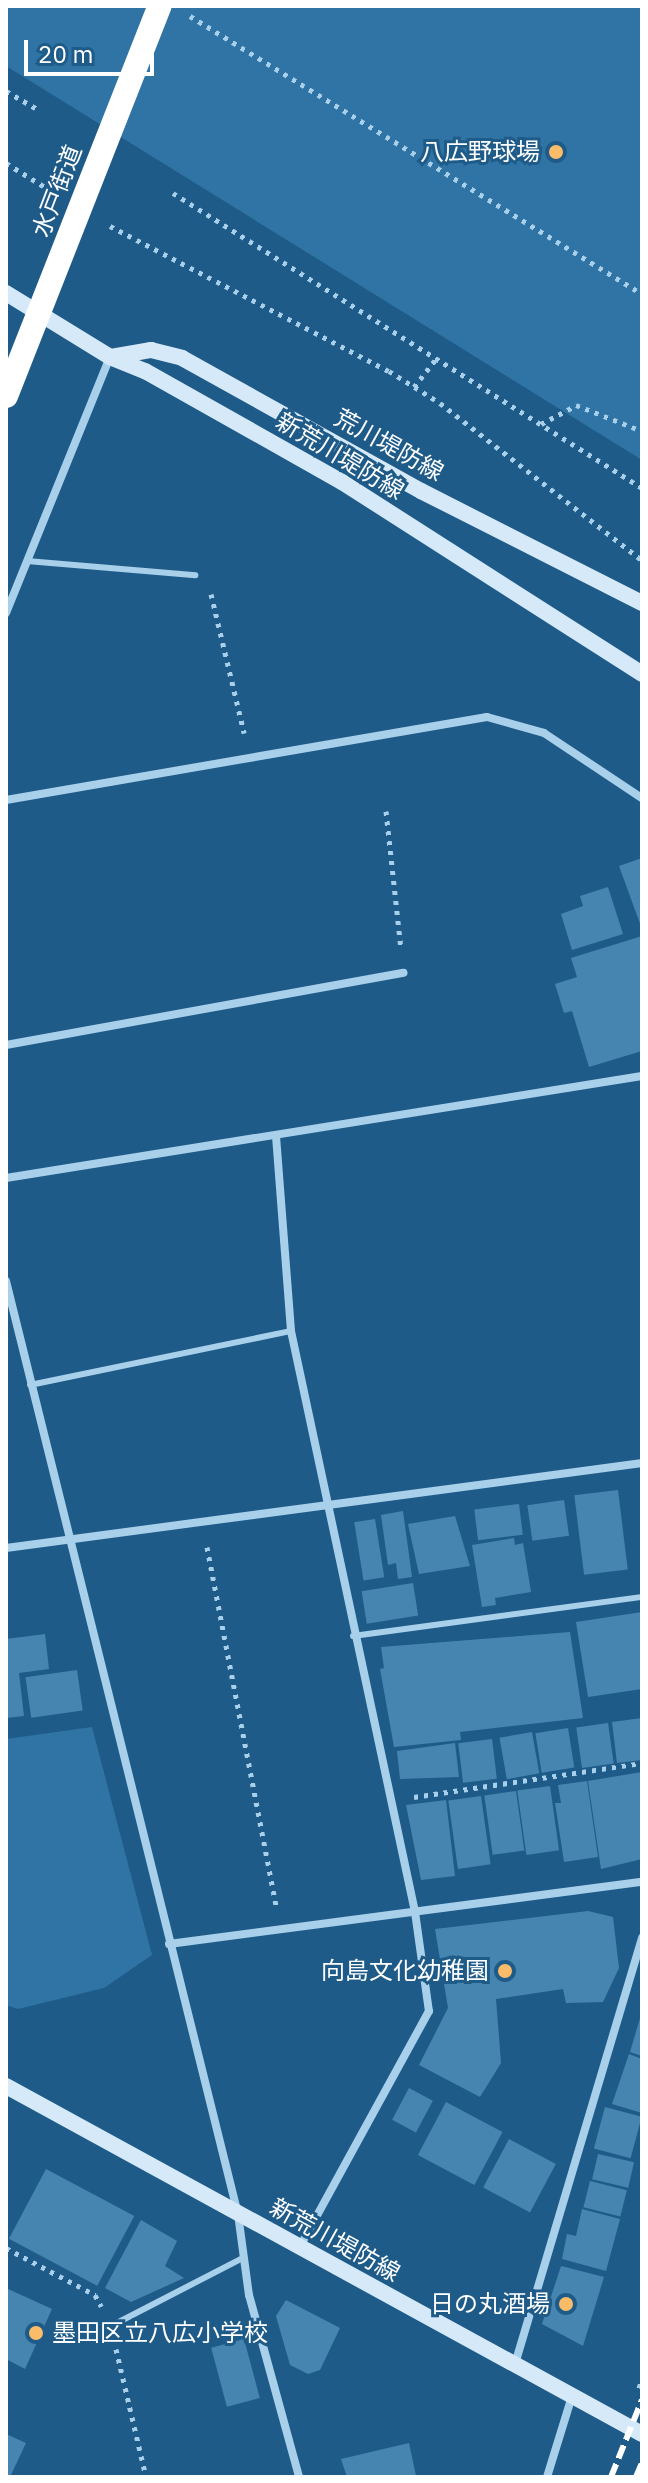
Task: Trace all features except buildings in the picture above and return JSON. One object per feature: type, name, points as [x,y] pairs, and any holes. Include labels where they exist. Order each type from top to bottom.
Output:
[{"type":"highway","name":"水戸街道","points":[[6,396],[160,6]]},
{"type":"main road","name":"新荒川堤防線","points":[[6,293],[110,357],[145,371],[342,482],[642,674]]},
{"type":"main road","name":"荒川堤防線","points":[[110,357],[151,350],[182,358],[421,491],[642,603]]},
{"type":"main road","name":"新荒川堤防線","points":[[6,2086],[642,2434]]},
{"type":"street","points":[[6,613],[110,357]]},
{"type":"street","points":[[6,800],[487,717],[544,733],[642,798]]},
{"type":"street","points":[[6,1045],[404,973]]},
{"type":"street","points":[[6,1178],[642,1076]]},
{"type":"street","points":[[276,1136],[291,1331],[353,1636],[415,1912],[429,2011],[299,2248]]},
{"type":"street","points":[[6,1281],[238,2214],[249,2295],[299,2477]]},
{"type":"street","points":[[6,1548],[642,1463]]},
{"type":"street","points":[[169,1944],[642,1882]]},
{"type":"street","points":[[515,2365],[642,1937]]},
{"type":"street","points":[[547,2477],[572,2396]]},
{"type":"lane","points":[[27,561],[195,575]]},
{"type":"lane","points":[[30,1385],[291,1331]]},
{"type":"lane","points":[[353,1636],[642,1597]]},
{"type":"lane","points":[[111,2326],[243,2258]]},
{"type":"path","points":[[187,14],[642,294]]},
{"type":"path","points":[[6,91],[40,111]]},
{"type":"path","points":[[6,163],[58,194]]},
{"type":"path","points":[[173,193],[642,488]]},
{"type":"path","points":[[96,218],[414,387],[642,560]]},
{"type":"path","points":[[414,387],[435,360]]},
{"type":"path","points":[[541,424],[576,405],[642,431]]},
{"type":"path","points":[[195,575],[211,593],[250,758]]},
{"type":"path","points":[[386,811],[404,973]]},
{"type":"path","points":[[201,1520],[281,1931]]},
{"type":"path","points":[[390,1801],[642,1763]]},
{"type":"path","points":[[639,2388],[642,2379]]},
{"type":"shaded area","points":[[6,6],[642,6],[642,460],[6,66]]},
{"type":"shaded area","points":[[92,1727],[152,1955],[104,1988],[18,2009],[6,2005],[6,1739]]},
{"type":"railway","points":[[611,2477],[642,2400]]},
{"type":"railway","points":[[636,2477],[642,2463]]},
{"type":"place","name":"八広野球場","points":[[556,152]]},
{"type":"place","name":"向島文化幼稚園","points":[[505,1971]]},
{"type":"place","name":"日の丸酒場","points":[[566,2304]]},
{"type":"place","name":"墨田区立八広小学校","points":[[36,2333]]}]
